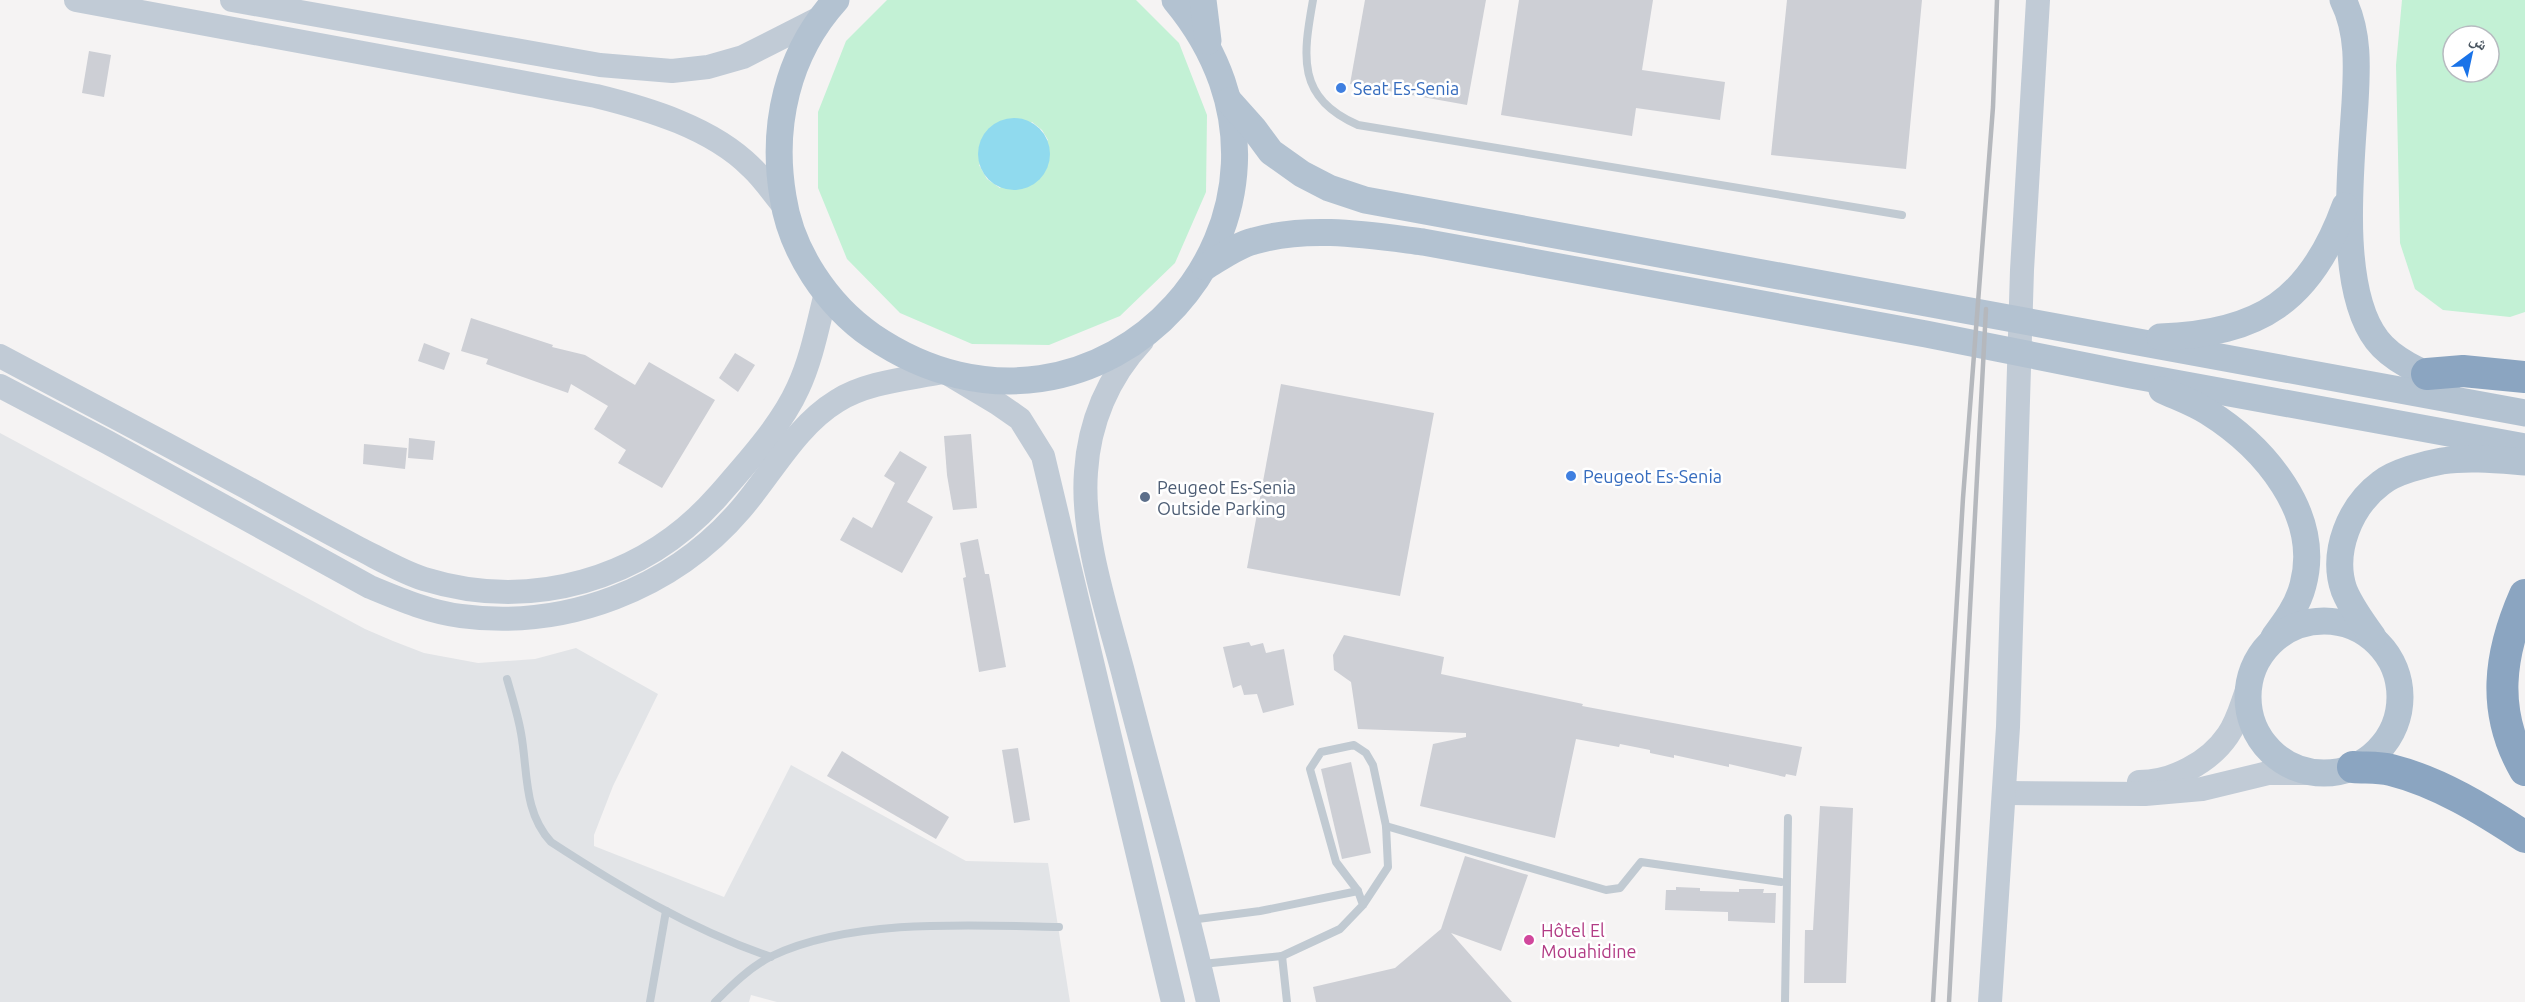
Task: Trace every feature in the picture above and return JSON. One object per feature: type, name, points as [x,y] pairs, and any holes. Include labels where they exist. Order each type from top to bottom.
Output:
[{"type":"highway","points":[[2427,374],[2463,371],[2525,377]]},
{"type":"highway","points":[[2525,595],[2509,635],[2504,657],[2501,691],[2506,726],[2525,770]]},
{"type":"highway","points":[[2354,767],[2388,769],[2417,778],[2466,802],[2525,837]]},
{"type":"main road","points":[[76,0],[585,94],[645,108],[680,122],[720,143],[751,166],[784,206]]},
{"type":"main road","points":[[232,0],[600,65],[672,71],[708,67],[743,57],[829,9]]},
{"type":"main road","points":[[1174,0],[1193,22],[1212,54]]},
{"type":"main road","points":[[1203,0],[1205,31],[1229,101],[1235,143],[1233,186],[1223,228],[1205,267],[1184,298],[1124,360],[1105,394],[1092,428],[1086,472],[1086,515],[1105,603],[1208,1002]]},
{"type":"main road","points":[[1990,1002],[2005,785],[2022,270],[2038,0]]},
{"type":"main road","points":[[2343,0],[2354,34],[2357,62],[2349,193],[2352,272],[2363,316],[2378,342],[2395,356],[2427,374],[2520,412]]},
{"type":"main road","points":[[829,9],[804,45],[782,107],[778,140],[779,173],[784,206],[794,237],[808,266],[826,293],[859,327],[898,354],[944,373],[1020,419],[1043,456],[1173,1002]]},
{"type":"main road","points":[[1229,101],[1272,152],[1302,174],[1329,188],[1365,200],[2520,412]]},
{"type":"main road","points":[[2106,336],[2182,336],[2224,330],[2251,321],[2275,308],[2299,287],[2322,257],[2334,237],[2349,193]]},
{"type":"main road","points":[[1205,267],[1252,241],[1298,233],[1355,233],[1423,242],[2525,447]]},
{"type":"main road","points":[[0,356],[342,539],[422,578],[464,589],[525,592],[552,590],[588,582],[619,569],[657,549],[702,514],[788,408],[805,373],[826,293]]},
{"type":"main road","points":[[0,386],[107,442],[370,587],[415,605],[459,616],[525,619],[593,606],[667,573],[694,555],[741,509],[801,432],[825,408],[856,391],[944,373],[992,381],[1036,380],[1069,372],[1121,351],[1158,325]]},
{"type":"main road","points":[[2351,381],[2427,374]]},
{"type":"main road","points":[[2005,785],[2146,782],[2193,767],[2212,754],[2228,736],[2248,688],[2255,664],[2293,611],[2303,585],[2307,558],[2303,524],[2290,495],[2270,466],[2240,437],[2207,412],[2131,375]]},
{"type":"main road","points":[[2005,785],[2145,795],[2202,789],[2268,773],[2341,772],[2364,763],[2382,747],[2395,727],[2400,704],[2399,681],[2390,659],[2356,613],[2344,588],[2340,559],[2345,530],[2360,505],[2382,482],[2412,469],[2442,461],[2525,462]]},
{"type":"main road","points":[[2269,644],[2284,632],[2302,624],[2321,621],[2341,622],[2359,629],[2375,640]]},
{"type":"main road","points":[[2248,688],[2248,708],[2254,727],[2265,745],[2279,759],[2297,768],[2317,773]]},
{"type":"main road","points":[[1165,968],[1199,964]]},
{"type":"lane","points":[[1313,0],[1305,54],[1311,80],[1324,102],[1334,112],[1358,125],[1902,215]]},
{"type":"lane","points":[[507,679],[521,734],[533,816],[540,830],[558,846],[666,911],[726,941],[771,957]]},
{"type":"lane","points":[[1199,964],[1282,956],[1340,929],[1363,905],[1388,867],[1386,826],[1373,765],[1366,753],[1354,744],[1321,752],[1310,768],[1336,862],[1358,891],[1363,905]]},
{"type":"lane","points":[[1785,1002],[1788,818]]},
{"type":"lane","points":[[1386,826],[1606,890],[1620,888],[1641,862],[1781,882]]},
{"type":"lane","points":[[1188,921],[1260,911],[1358,891]]},
{"type":"lane","points":[[650,1002],[666,911]]},
{"type":"lane","points":[[715,1002],[749,971],[771,957],[797,946],[825,939],[879,930],[966,925],[1059,927]]},
{"type":"lane","points":[[1282,956],[1287,1002]]},
{"type":"shaded area","points":[[0,433],[365,629],[393,641],[424,653],[478,663],[535,659],[576,648],[658,694],[613,786],[594,835],[594,846],[724,897],[791,765],[966,861],[1048,863],[1070,1002],[777,1002],[751,995],[749,1002],[0,1002]]},
{"type":"green space","points":[[887,0],[1136,0],[1179,43],[1207,115],[1206,192],[1175,263],[1120,316],[1049,345],[972,344],[900,313],[847,259],[818,188],[818,112],[846,41]],"holes":[[[1032,122],[1042,130],[1048,140],[1000,188],[987,179],[979,165]]]},
{"type":"green space","points":[[2402,0],[2525,0],[2525,312],[2510,317],[2443,310],[2415,289],[2400,243],[2396,65]]},
{"type":"water","points":[[1021,118],[1040,128],[1048,140],[1050,154],[1048,168],[1040,180],[1028,188],[1007,190],[988,180],[980,168],[978,147],[988,128],[1000,120]]},
{"type":"building","points":[[1365,0],[1486,0],[1467,105],[1350,84]]},
{"type":"building","points":[[1519,0],[1653,0],[1642,70],[1725,82],[1720,120],[1636,108],[1632,136],[1501,115]]},
{"type":"building","points":[[1787,0],[1922,0],[1906,169],[1771,155]]},
{"type":"building","points":[[89,51],[111,55],[104,97],[82,93]]},
{"type":"building","points":[[471,318],[553,345],[552,347],[585,355],[635,385],[649,362],[715,400],[662,488],[618,463],[626,450],[594,429],[608,406],[571,384],[568,393],[486,364],[488,359],[461,351]]},
{"type":"building","points":[[424,343],[450,353],[444,370],[418,361]]},
{"type":"building","points":[[735,353],[755,365],[738,392],[719,378]]},
{"type":"building","points":[[1281,384],[1434,413],[1400,596],[1247,568]]},
{"type":"building","points":[[971,434],[977,508],[953,510],[944,436]]},
{"type":"building","points":[[409,438],[435,441],[433,460],[408,458]]},
{"type":"building","points":[[364,444],[407,448],[405,469],[363,464]]},
{"type":"building","points":[[900,451],[927,467],[907,502],[933,517],[902,573],[840,540],[853,517],[872,528],[895,483],[884,476]]},
{"type":"building","points":[[978,539],[985,574],[989,574],[1006,667],[979,672],[963,578],[966,577],[960,543]]},
{"type":"building","points":[[1344,635],[1444,657],[1441,674],[1583,704],[1582,706],[1802,747],[1796,776],[1786,774],[1785,777],[1729,764],[1729,767],[1674,755],[1674,758],[1620,744],[1619,747],[1576,739],[1555,838],[1420,806],[1433,744],[1466,737],[1466,733],[1358,729],[1351,682],[1334,670],[1333,655]]},
{"type":"building","points":[[1249,642],[1251,646],[1263,643],[1266,653],[1284,649],[1294,705],[1263,713],[1257,694],[1244,695],[1241,685],[1233,688],[1223,647]]},
{"type":"building","points":[[1018,748],[1030,820],[1014,823],[1002,750]]},
{"type":"building","points":[[842,751],[949,817],[936,839],[827,776]]},
{"type":"building","points":[[1351,762],[1371,853],[1342,859],[1321,769]]},
{"type":"building","points":[[1820,806],[1853,808],[1846,983],[1804,983],[1805,930],[1813,930]]},
{"type":"building","points":[[1465,856],[1528,875],[1501,951],[1451,933],[1512,1002],[1316,1002],[1313,987],[1395,968],[1441,929]]},
{"type":"building","points":[[1676,887],[1700,888],[1700,891],[1739,892],[1739,889],[1764,889],[1763,893],[1776,893],[1775,923],[1728,921],[1728,912],[1665,910],[1666,890],[1676,890]]},
{"type":"railway","points":[[1933,1002],[1963,498],[1993,107],[1997,0]]},
{"type":"railway","points":[[1949,1002],[1986,309]]},
{"type":"place","name":"Seat Es-Senia","points":[[1341,88]]},
{"type":"place","name":"Peugeot Es-Senia","points":[[1571,476]]},
{"type":"place","name":"Peugeot Es-Senia Outside Parking","points":[[1145,497]]},
{"type":"place","name":"Hôtel El Mouahidine","points":[[1529,940]]}]
